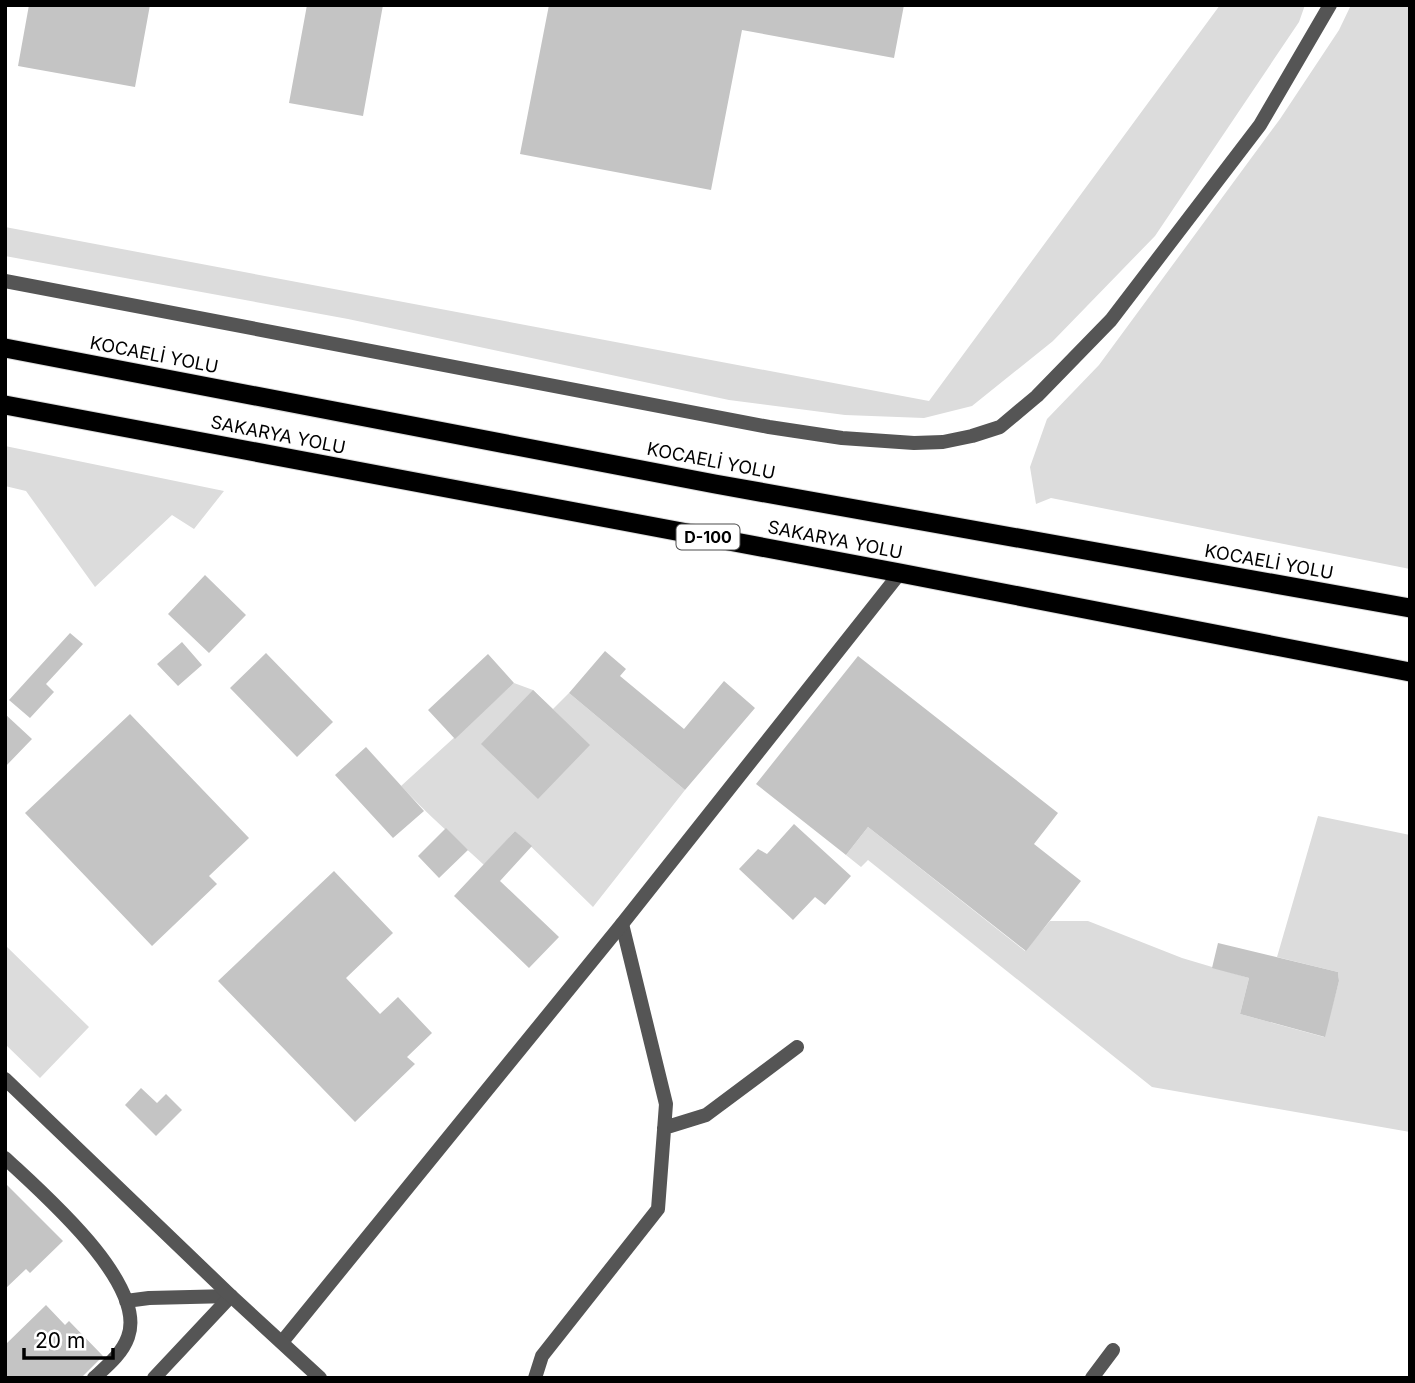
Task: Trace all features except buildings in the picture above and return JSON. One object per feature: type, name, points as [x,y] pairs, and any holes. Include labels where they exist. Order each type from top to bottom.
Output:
[{"type":"highway","name":"KOCAELİ YOLU","points":[[5,348],[715,484],[1410,608]]},
{"type":"highway","name":"SAKARYA YOLU","points":[[5,405],[1410,672]]},
{"type":"street","points":[[5,281],[769,428],[842,438],[914,443],[943,442],[972,436],[1000,427],[1037,396],[1111,320],[1260,125],[1330,5]]},
{"type":"street","points":[[282,1342],[622,924],[900,573]]},
{"type":"street","points":[[535,1378],[542,1356],[659,1209],[666,1104],[622,924]]},
{"type":"street","points":[[664,1128],[706,1115],[797,1047]]},
{"type":"street","points":[[5,1079],[320,1378]]},
{"type":"street","points":[[5,1158],[80,1231],[111,1269],[126,1301],[130,1320],[129,1336],[119,1353],[94,1378]]},
{"type":"street","points":[[126,1301],[231,1296]]},
{"type":"street","points":[[154,1378],[231,1296]]},
{"type":"street","points":[[1092,1378],[1113,1350]]},
{"type":"shaded area","points":[[1220,5],[1305,5],[1299,22],[1155,236],[1053,341],[972,406],[924,418],[845,415],[729,400],[348,319],[5,256],[5,227],[929,401]]},
{"type":"shaded area","points":[[1351,5],[1410,5],[1410,569],[1051,498],[1036,504],[1030,467],[1047,419],[1099,365],[1280,119],[1339,30]]},
{"type":"shaded area","points":[[5,446],[224,491],[194,529],[172,515],[95,587],[26,491],[5,486]]},
{"type":"shaded area","points":[[514,683],[533,690],[553,709],[569,693],[685,790],[593,907],[515,831],[484,865],[401,786]]},
{"type":"shaded area","points":[[1318,816],[1410,835],[1410,1132],[1152,1087],[868,860],[861,867],[846,855],[868,827],[1025,951],[1050,921],[1088,921],[1182,958],[1249,978],[1240,1014],[1324,1037],[1339,981],[1338,972],[1277,957]]},
{"type":"shaded area","points":[[5,945],[89,1027],[40,1078],[5,1044]]}]
